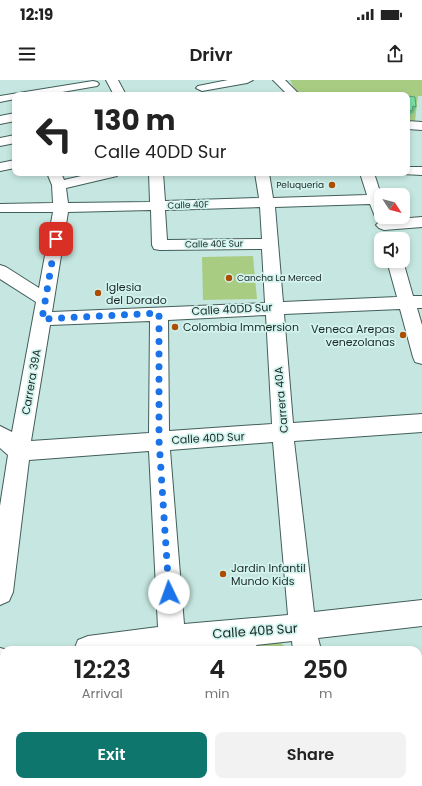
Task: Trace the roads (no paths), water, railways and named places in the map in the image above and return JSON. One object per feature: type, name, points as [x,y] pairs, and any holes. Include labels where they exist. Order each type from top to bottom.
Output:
[{"type":"street","points":[[23,80],[25,92]]},
{"type":"street","points":[[112,80],[118,92]]},
{"type":"street","points":[[202,88],[247,80]]},
{"type":"street","points":[[279,80],[291,92]]},
{"type":"street","points":[[44,92],[93,84]]},
{"type":"street","points":[[0,98],[12,96]]},
{"type":"street","points":[[0,120],[12,118]]},
{"type":"street","points":[[410,125],[422,126]]},
{"type":"street","points":[[0,142],[12,140]]},
{"type":"street","points":[[0,167],[12,165]]},
{"type":"street","points":[[410,172],[421,171]]},
{"type":"street","points":[[57,179],[84,176]]},
{"type":"street","points":[[156,176],[158,206]]},
{"type":"street","name":"Carrera 40A","points":[[262,176],[266,203],[283,433],[304,639]]},
{"type":"street","points":[[368,176],[374,192]]},
{"type":"street","name":"Carrera 39A","points":[[0,592],[7,496],[19,451],[61,208],[57,179]]},
{"type":"street","name":"Calle 40F","points":[[0,208],[158,206],[374,198]]},
{"type":"street","name":"Calle 40E Sur","points":[[158,206],[160,245],[269,244]]},
{"type":"street","points":[[410,223],[422,222]]},
{"type":"street","points":[[398,268],[415,302],[422,357]]},
{"type":"street","points":[[0,271],[45,300]]},
{"type":"street","name":"Calle 40DD Sur","points":[[42,319],[273,307],[415,302]]},
{"type":"street","points":[[159,313],[159,440],[172,639]]},
{"type":"street","name":"Calle 40D Sur","points":[[19,451],[159,440],[422,423]]},
{"type":"street","points":[[0,435],[19,451]]},
{"type":"street","name":"Calle 40B Sur","points":[[119,646],[219,633],[304,639],[422,613]]},
{"type":"street","points":[[219,633],[238,646]]},
{"type":"place","name":"Peluquería","points":[[332,185]]},
{"type":"place","name":"Cancha La Merced","points":[[229,278]]},
{"type":"place","name":"Iglesia del Dorado","points":[[98,293]]},
{"type":"place","name":"Colombia Immersion","points":[[175,327]]},
{"type":"place","name":"Veneca Arepas venezolanas","points":[[403,335]]},
{"type":"place","name":"Jardin Infantil Mundo Kids","points":[[223,574]]}]
